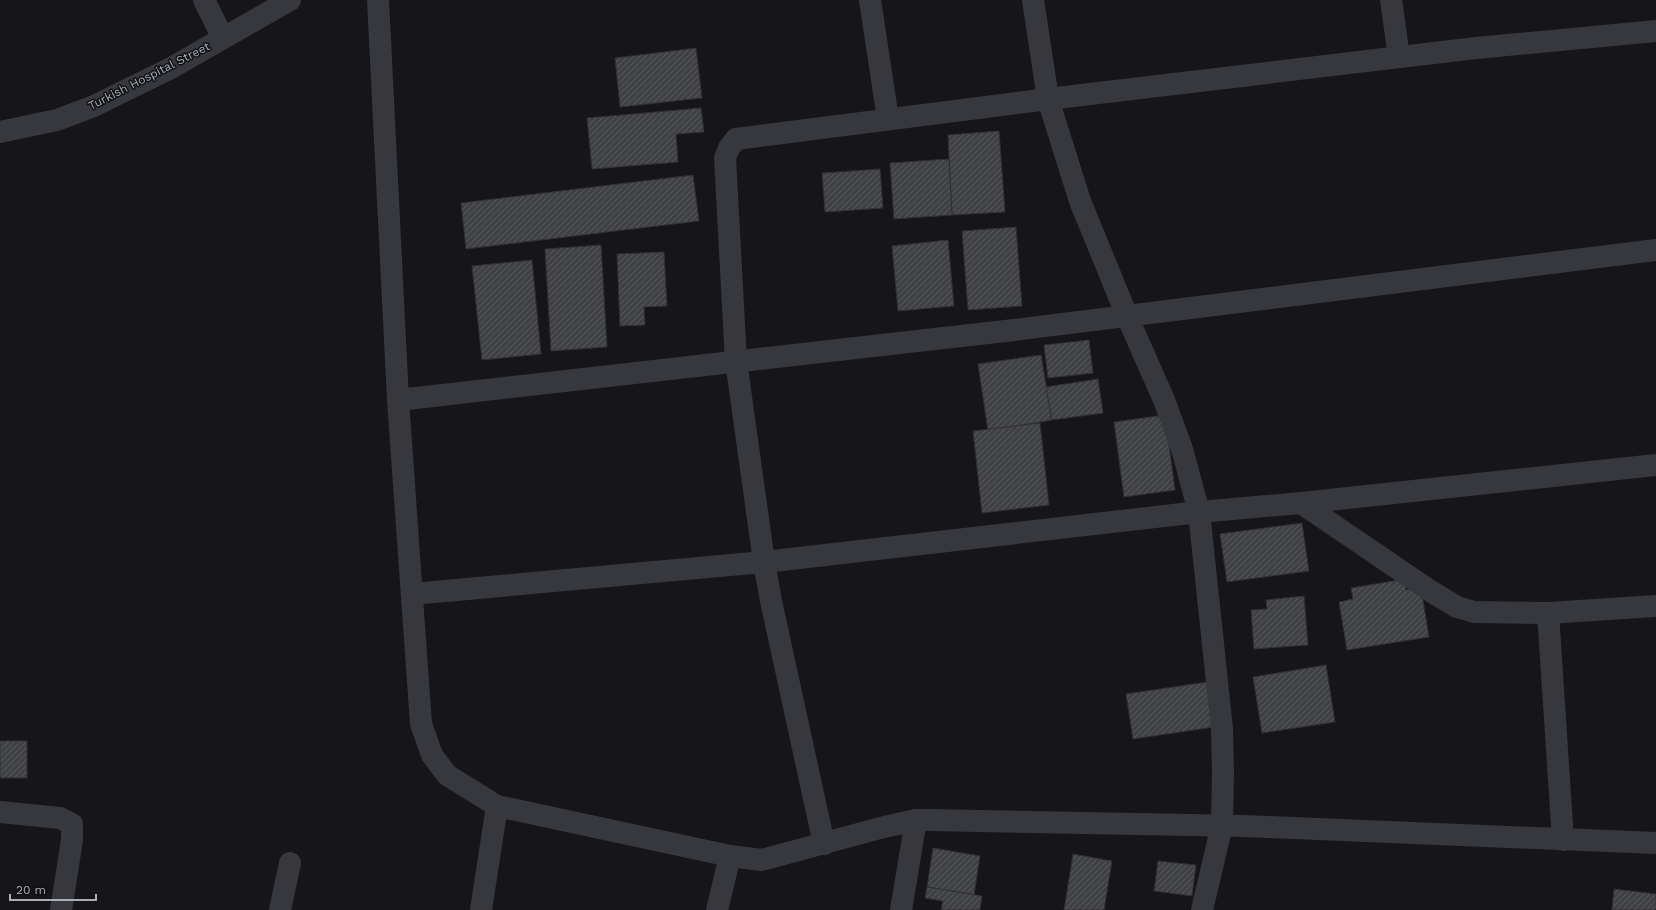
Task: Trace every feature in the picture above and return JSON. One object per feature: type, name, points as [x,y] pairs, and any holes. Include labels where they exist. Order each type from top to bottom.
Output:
[{"type":"street","points":[[204,0],[223,38]]},
{"type":"street","name":"Turkish Hospital Street","points":[[0,132],[57,120],[94,106],[171,68],[290,0]]},
{"type":"street","points":[[378,0],[398,400],[421,724],[432,755],[447,775],[497,806],[730,856],[762,860],[884,827],[916,820],[1222,825],[1656,843]]},
{"type":"street","points":[[870,0],[888,119]]},
{"type":"street","points":[[1033,0],[1048,99],[1080,201],[1127,316],[1164,400],[1182,449],[1199,512],[1222,729],[1223,772],[1222,825],[1202,910]]},
{"type":"street","points":[[1391,0],[1399,57]]},
{"type":"street","points":[[824,844],[771,601],[764,562],[736,360],[726,158],[729,148],[736,139],[1048,99],[1484,47],[1656,31]]},
{"type":"street","points":[[398,400],[1127,316],[1656,250]]},
{"type":"street","points":[[412,594],[764,562],[1199,512],[1301,503],[1656,465]]},
{"type":"street","points":[[1301,503],[1432,592],[1457,607],[1474,612],[1548,614],[1656,606]]},
{"type":"street","points":[[1548,614],[1563,840]]},
{"type":"street","points":[[481,910],[497,806]]},
{"type":"street","points":[[0,812],[60,818],[72,824],[72,840],[61,910]]},
{"type":"street","points":[[901,910],[916,820]]},
{"type":"street","points":[[717,910],[730,856]]},
{"type":"street","points":[[280,910],[290,864]]},
{"type":"building","points":[[696,48],[702,98],[620,107],[615,58]]},
{"type":"building","points":[[701,108],[704,132],[676,134],[678,162],[592,169],[587,118]]},
{"type":"building","points":[[999,131],[1005,212],[952,215],[948,135]]},
{"type":"building","points":[[949,159],[952,215],[894,219],[890,163]]},
{"type":"building","points":[[880,169],[883,208],[825,212],[822,173]]},
{"type":"building","points":[[693,175],[699,221],[466,249],[461,203]]},
{"type":"building","points":[[1016,227],[1022,306],[968,310],[962,231]]},
{"type":"building","points":[[948,240],[954,306],[898,311],[892,246]]},
{"type":"building","points":[[601,245],[607,347],[551,351],[545,249]]},
{"type":"building","points":[[664,252],[667,306],[644,307],[645,325],[620,326],[617,254]]},
{"type":"building","points":[[532,260],[541,354],[482,360],[472,266]]},
{"type":"building","points":[[1089,340],[1093,373],[1048,378],[1044,345]]},
{"type":"building","points":[[1041,355],[1052,420],[988,431],[978,364]]},
{"type":"building","points":[[1098,379],[1103,413],[1052,420],[1046,387]]},
{"type":"building","points":[[1165,415],[1175,490],[1124,497],[1114,422]]},
{"type":"building","points":[[1040,423],[1049,505],[982,513],[973,431]]},
{"type":"building","points":[[1302,523],[1309,571],[1227,582],[1220,534]]},
{"type":"building","points":[[1405,579],[1406,590],[1421,588],[1429,637],[1347,650],[1339,602],[1353,599],[1351,588]]},
{"type":"building","points":[[1304,596],[1308,645],[1254,649],[1251,610],[1267,609],[1266,600]]},
{"type":"building","points":[[1326,665],[1335,722],[1262,733],[1253,677]]},
{"type":"building","points":[[1207,682],[1214,727],[1133,739],[1126,694]]},
{"type":"building","points":[[0,741],[27,741],[27,778],[0,778]]},
{"type":"building","points":[[933,848],[980,856],[974,895],[927,887]]},
{"type":"building","points":[[1073,854],[1112,861],[1104,910],[1064,910]]},
{"type":"building","points":[[1158,861],[1196,865],[1192,896],[1154,891]]},
{"type":"building","points":[[927,887],[982,896],[980,910],[941,910],[943,901],[925,898]]},
{"type":"building","points":[[1614,889],[1656,894],[1656,910],[1612,910]]}]
